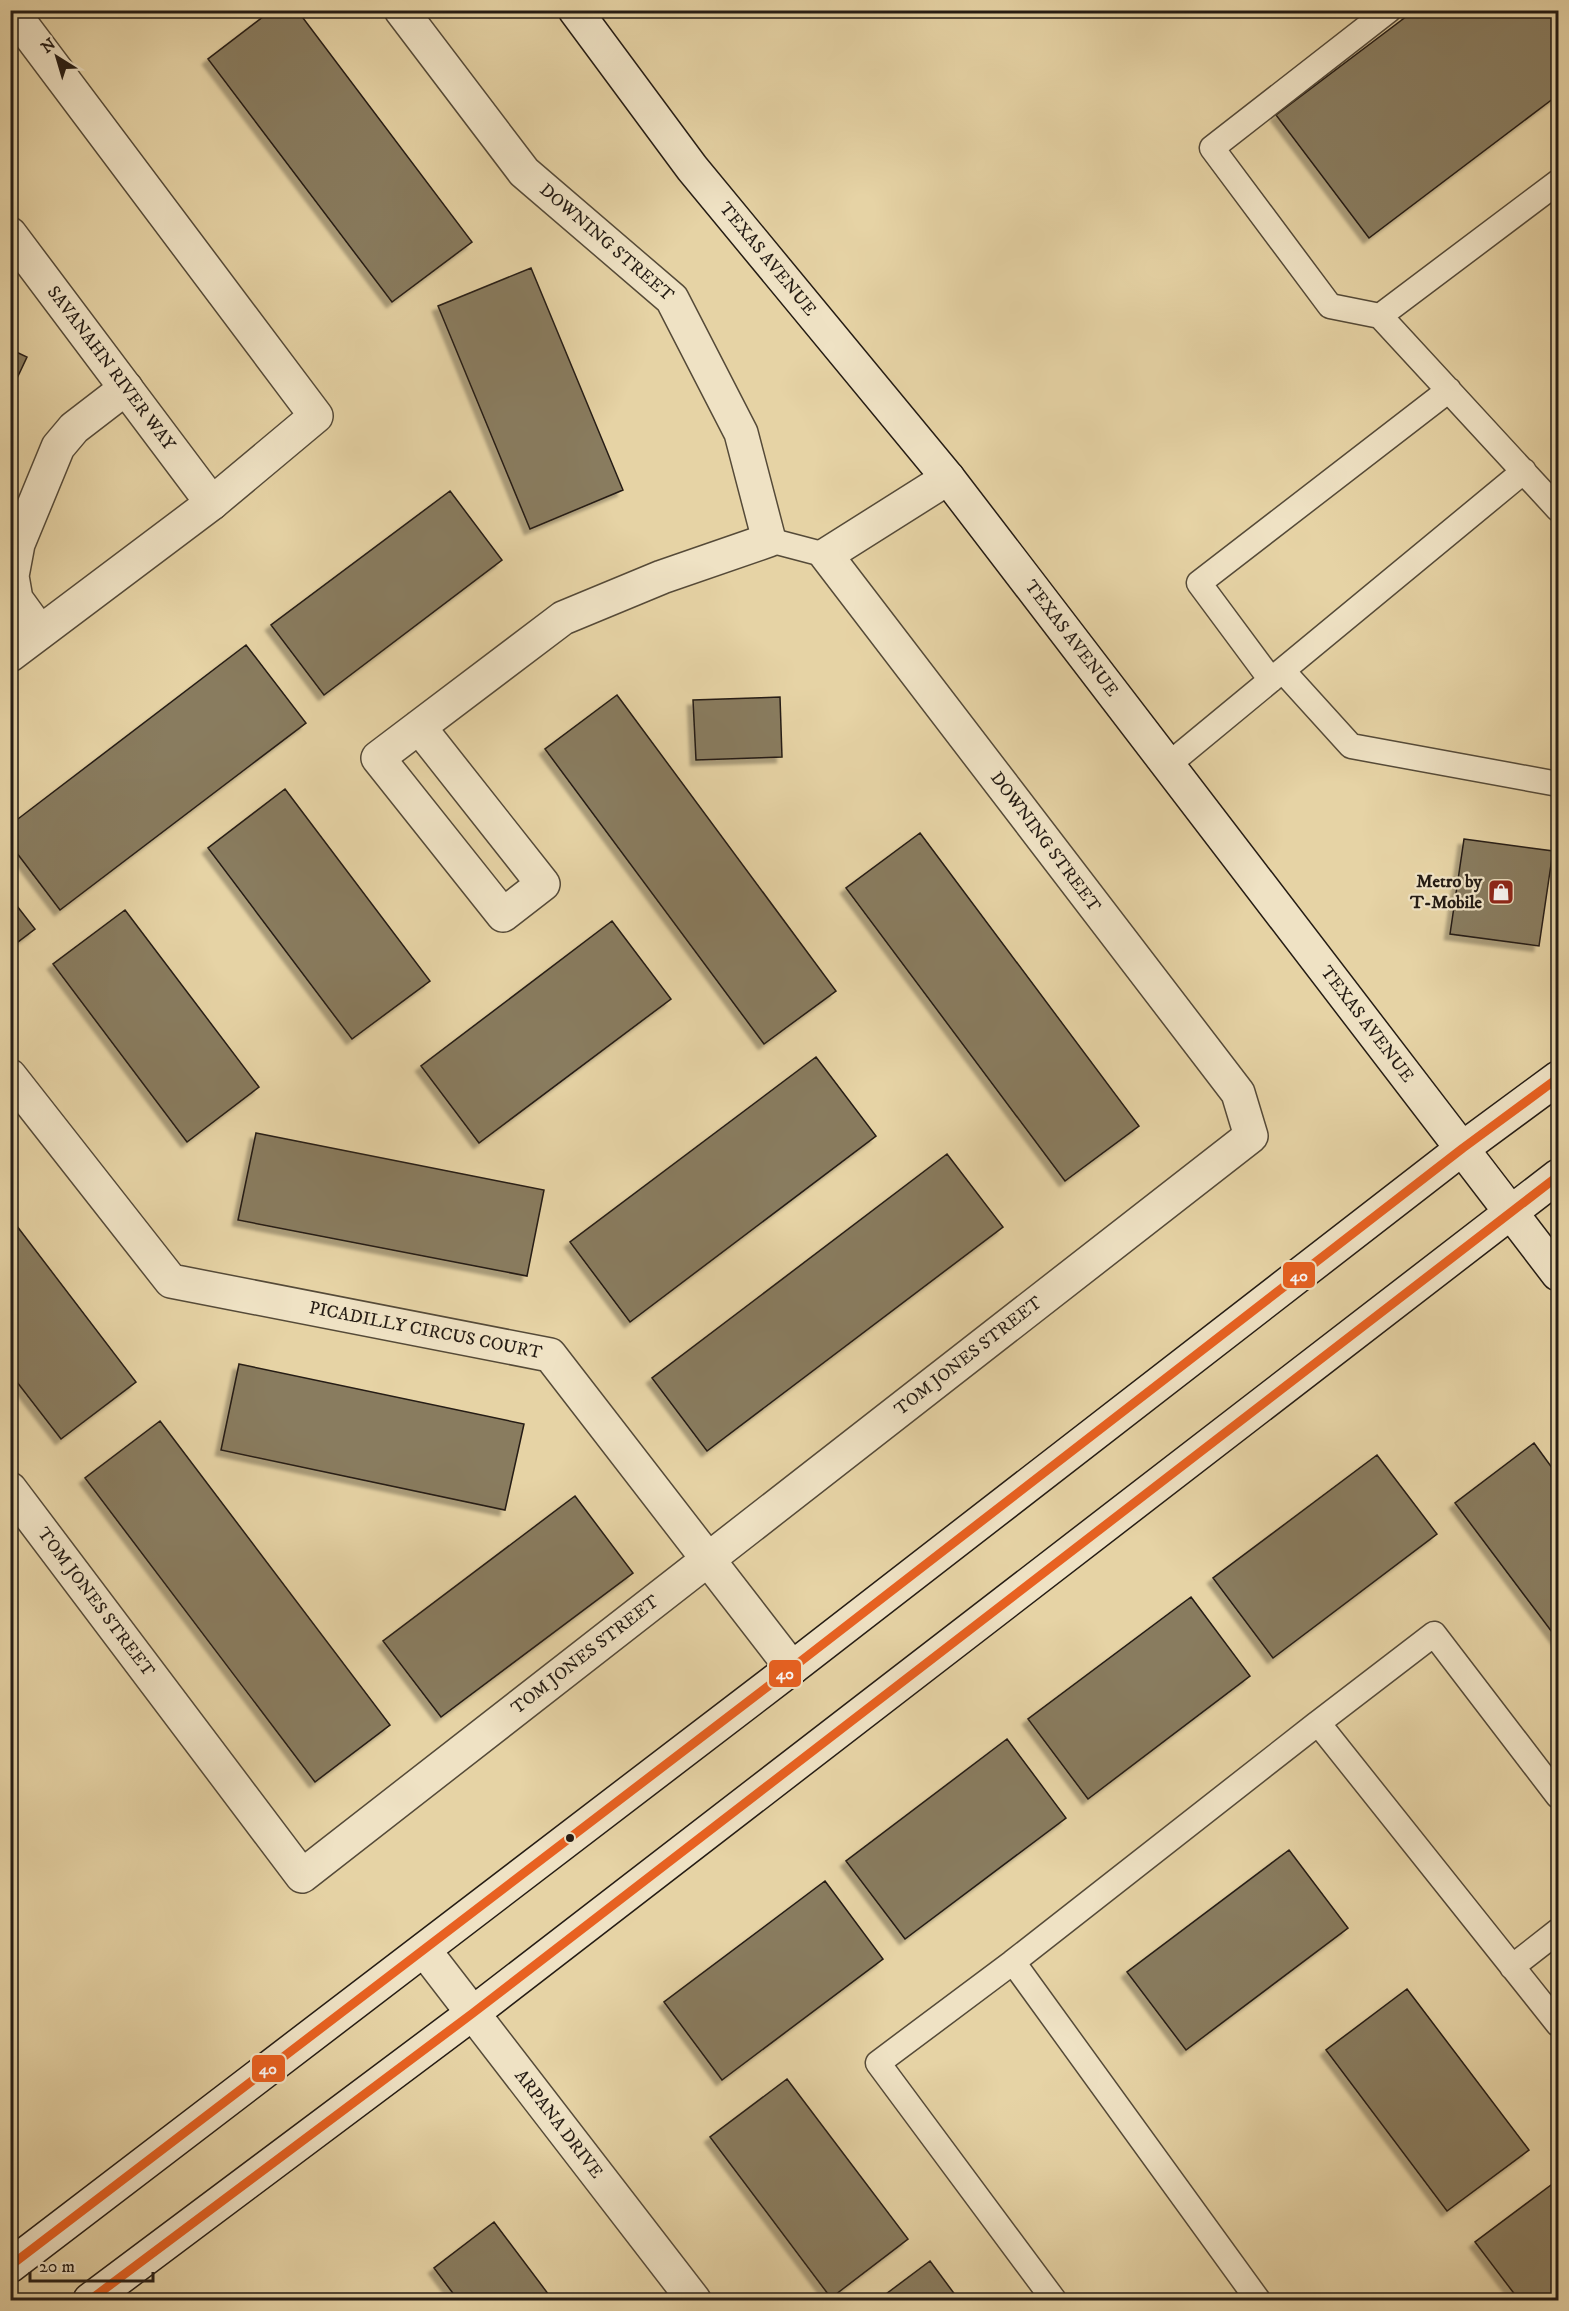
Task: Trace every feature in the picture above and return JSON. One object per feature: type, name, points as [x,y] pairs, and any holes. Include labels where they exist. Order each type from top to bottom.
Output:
[{"type":"street","points":[[10,655],[212,503],[316,416],[11,10]]},
{"type":"street","name":"DOWNING STREET","points":[[401,10],[524,172],[672,299],[741,433],[769,540]]},
{"type":"street","name":"TEXAS AVENUE","points":[[575,10],[692,168],[948,478],[1512,1211],[1558,1274]]},
{"type":"street","name":"SAVANAHN RIVER WAY","points":[[10,234],[212,503]]},
{"type":"street","points":[[40,632],[16,599],[12,576],[18,544],[58,447],[74,428],[126,388]]},
{"type":"street","points":[[826,555],[948,478]]},
{"type":"street","points":[[419,727],[543,884],[503,915],[378,758],[563,618],[662,577],[769,540]]},
{"type":"street","name":"DOWNING STREET","points":[[826,555],[1238,1094],[1251,1136]]},
{"type":"street","name":"PICADILLY CIRCUS COURT","points":[[10,1076],[171,1281],[550,1355],[792,1668]]},
{"type":"street","points":[[10,2266],[792,1668],[1463,1148],[1558,1078]]},
{"type":"street","name":"TOM JONES STREET","points":[[10,1489],[302,1876],[1251,1136]]},
{"type":"street","points":[[90,2301],[473,2013],[1558,1176]]},
{"type":"street","name":"ARPANA DRIVE","points":[[424,1950],[694,2301]]},
{"type":"lane","points":[[1389,10],[1212,148],[1330,306],[1380,316],[1558,509]]},
{"type":"lane","points":[[1380,316],[1558,182]]},
{"type":"lane","points":[[1449,390],[1199,582],[1277,676],[1351,746],[1558,784]]},
{"type":"lane","points":[[1168,765],[1524,471]]},
{"type":"lane","points":[[769,540],[826,555]]},
{"type":"lane","points":[[1054,2301],[878,2063],[1013,1962],[1434,1634],[1558,1796]]},
{"type":"lane","points":[[1318,1723],[1558,2024]]},
{"type":"lane","points":[[1512,1966],[1558,1931]]},
{"type":"lane","points":[[1013,1962],[1258,2301]]},
{"type":"building","points":[[272,10],[297,10],[472,242],[392,302],[208,59]]},
{"type":"building","points":[[1415,10],[1558,10],[1558,95],[1369,238],[1276,115]]},
{"type":"building","points":[[531,268],[623,490],[530,529],[438,306]]},
{"type":"building","points":[[10,349],[27,357],[10,393]]},
{"type":"building","points":[[450,491],[502,560],[324,695],[271,625]]},
{"type":"building","points":[[246,645],[306,723],[60,910],[10,844],[10,825]]},
{"type":"building","points":[[617,695],[836,991],[764,1044],[545,749]]},
{"type":"building","points":[[780,697],[782,757],[696,760],[693,700]]},
{"type":"building","points":[[285,789],[430,981],[352,1039],[208,848]]},
{"type":"building","points":[[920,833],[1139,1126],[1065,1181],[846,888]]},
{"type":"building","name":"Metro by T-Mobile","points":[[1464,839],[1553,851],[1539,946],[1450,934]]},
{"type":"building","points":[[10,897],[35,929],[10,948]]},
{"type":"building","points":[[125,910],[259,1087],[187,1142],[53,964]]},
{"type":"building","points":[[612,921],[671,999],[479,1143],[421,1066]]},
{"type":"building","points":[[816,1057],[876,1136],[630,1322],[570,1242]]},
{"type":"building","points":[[256,1133],[544,1190],[527,1276],[238,1220]]},
{"type":"building","points":[[947,1154],[1003,1227],[707,1451],[652,1378]]},
{"type":"building","points":[[10,1217],[136,1382],[61,1439],[10,1373]]},
{"type":"building","points":[[239,1364],[524,1424],[505,1510],[221,1450]]},
{"type":"building","points":[[160,1421],[390,1725],[315,1782],[85,1478]]},
{"type":"building","points":[[1534,1443],[1558,1476],[1558,1640],[1455,1503]]},
{"type":"building","points":[[1377,1455],[1437,1534],[1273,1658],[1213,1578]]},
{"type":"building","points":[[575,1496],[633,1573],[441,1717],[383,1641]]},
{"type":"building","points":[[1191,1597],[1250,1676],[1088,1799],[1028,1719]]},
{"type":"building","points":[[1007,1739],[1066,1818],[905,1939],[846,1861]]},
{"type":"building","points":[[1289,1850],[1348,1928],[1186,2050],[1127,1972]]},
{"type":"building","points":[[825,1881],[883,1959],[722,2080],[664,2002]]},
{"type":"building","points":[[1407,1989],[1529,2150],[1447,2211],[1326,2050]]},
{"type":"building","points":[[787,2079],[908,2239],[831,2298],[710,2137]]},
{"type":"building","points":[[1555,2182],[1558,2187],[1558,2300],[1519,2300],[1475,2242]]},
{"type":"building","points":[[494,2222],[549,2295],[542,2300],[458,2300],[434,2268]]},
{"type":"building","points":[[930,2261],[959,2300],[878,2300]]},
{"type":"transit line","name":"40","points":[[10,2266],[792,1668],[1463,1148],[1558,1078]]},
{"type":"transit line","name":"40","points":[[90,2300],[473,2013],[1558,1176]]},
{"type":"place","name":"Metro by T-Mobile","points":[[1501,892]]}]
